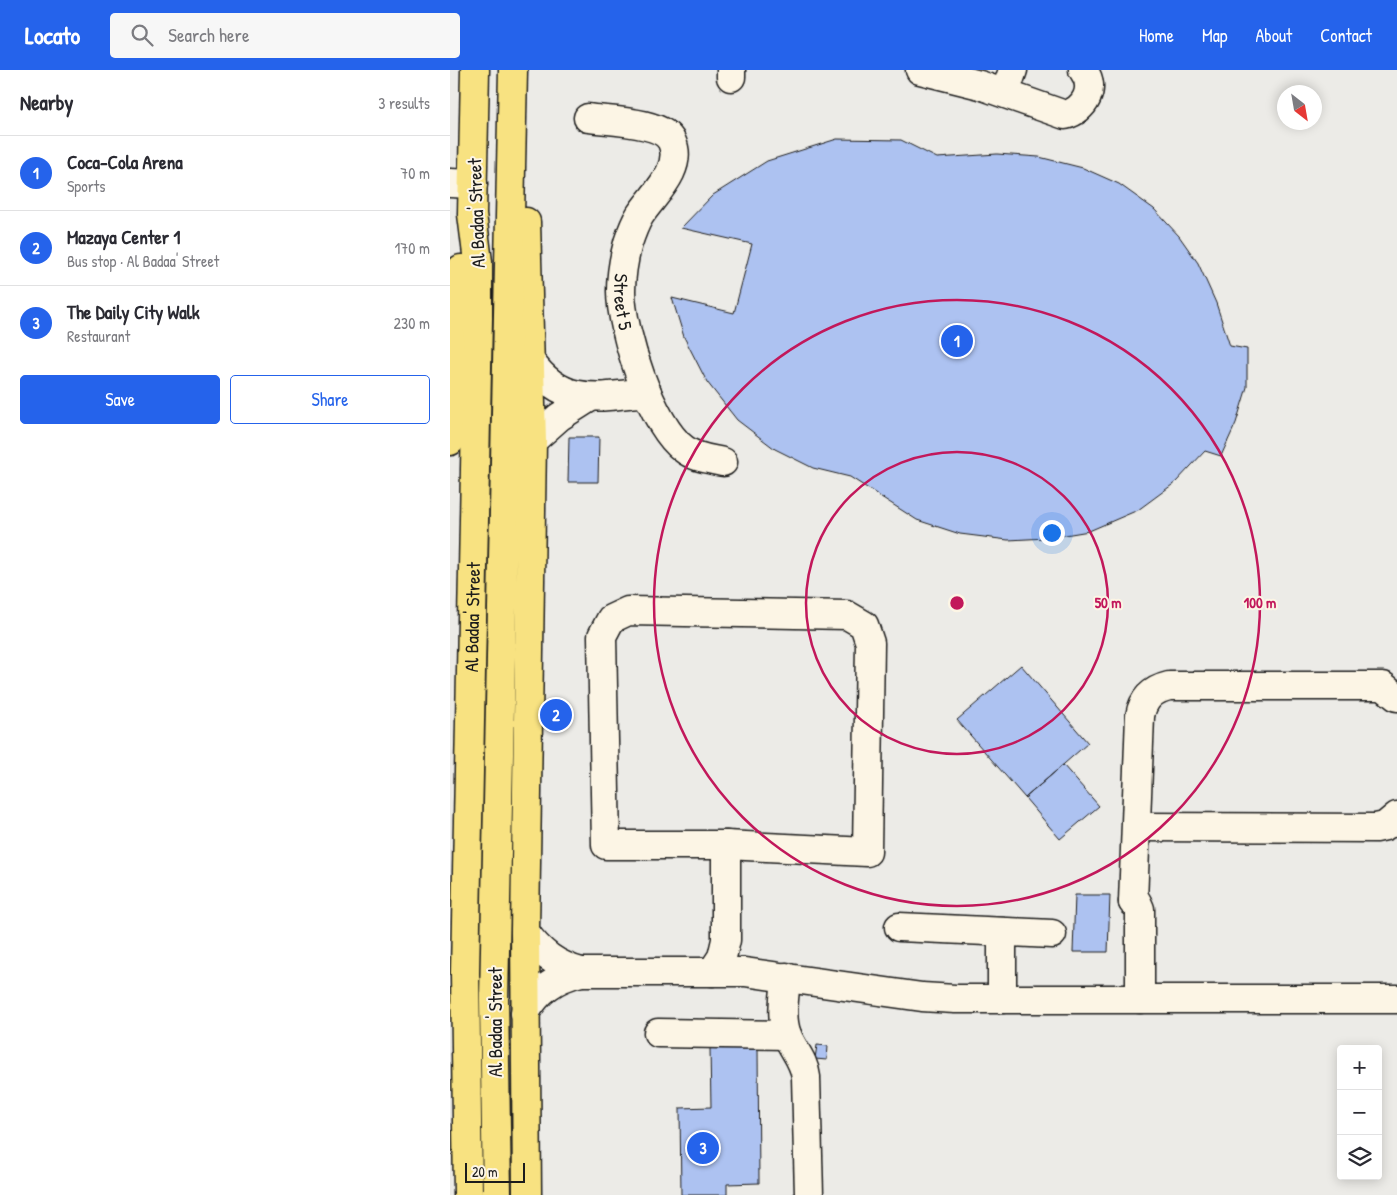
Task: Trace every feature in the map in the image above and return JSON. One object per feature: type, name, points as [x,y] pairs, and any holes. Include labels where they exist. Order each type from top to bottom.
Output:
[{"type":"main road","name":"Al Badaa' Street","points":[[468,1195],[465,973],[478,262],[472,214],[461,183],[475,70]]},
{"type":"main road","name":"Al Badaa' Street","points":[[497,1195],[494,980],[513,70]]},
{"type":"main road","points":[[510,175],[518,193],[527,232],[531,362],[532,441],[525,932],[527,1195]]},
{"type":"main road","points":[[450,441],[461,268],[466,232],[472,214]]},
{"type":"lane","points":[[920,70],[1009,81],[1065,115],[1083,105],[1089,93],[1088,79],[1083,70]]},
{"type":"lane","name":"Street 5","points":[[588,118],[654,127],[665,132],[672,142],[674,154],[672,169],[663,185],[639,216],[629,240],[623,266],[621,292],[624,317],[647,392],[662,424],[677,443],[691,454],[723,462]]},
{"type":"lane","points":[[531,362],[539,374],[562,390],[589,398],[647,392]]},
{"type":"lane","points":[[532,441],[559,417],[589,398]]},
{"type":"lane","points":[[628,612],[847,615],[864,625],[870,643],[866,852],[733,845],[606,845],[602,636],[610,619],[618,614],[628,612]]},
{"type":"lane","points":[[1133,999],[1140,909],[1137,902],[1133,902],[1140,716],[1141,707],[1152,692],[1169,686],[1390,691]]},
{"type":"lane","points":[[1137,827],[1376,828],[1385,826],[1397,816]]},
{"type":"lane","points":[[712,972],[722,957],[726,940],[733,845]]},
{"type":"lane","points":[[733,845],[738,937],[745,972]]},
{"type":"lane","points":[[899,927],[1052,934]]},
{"type":"lane","points":[[525,932],[543,954],[555,962],[581,972]]},
{"type":"lane","points":[[1002,932],[1002,998]]},
{"type":"lane","points":[[525,1013],[542,990],[554,982],[581,972],[745,972],[922,997],[1397,999]]},
{"type":"lane","points":[[786,977],[785,1029],[802,1061],[806,1077],[809,1195]]},
{"type":"lane","points":[[659,1028],[785,1029]]},
{"type":"building","points":[[837,139],[901,140],[937,158],[997,154],[1039,157],[1083,168],[1119,184],[1154,209],[1179,236],[1198,263],[1216,303],[1230,346],[1247,349],[1247,387],[1236,423],[1221,456],[1205,451],[1176,482],[1138,510],[1089,531],[1047,538],[1008,540],[960,534],[917,520],[850,477],[813,468],[775,449],[737,420],[707,382],[684,337],[672,298],[734,313],[752,244],[681,228],[713,195],[767,161]]},
{"type":"building","points":[[569,437],[599,437],[598,482],[568,482]]},
{"type":"building","points":[[1021,665],[1088,743],[1025,798],[957,720]]},
{"type":"building","points":[[1063,765],[1099,806],[1060,839],[1025,798]]},
{"type":"building","points":[[1075,895],[1110,895],[1108,952],[1073,952]]},
{"type":"building","points":[[817,1045],[828,1046],[827,1060],[815,1059]]},
{"type":"building","points":[[710,1048],[758,1048],[759,1183],[727,1184],[727,1195],[681,1195],[680,1108],[711,1107]]},
{"type":"place","name":"Coca-Cola Arena","points":[[957,341]]},
{"type":"place","name":"Mazaya Center 1","points":[[556,715]]},
{"type":"place","name":"The Daily City Walk","points":[[703,1148]]}]
